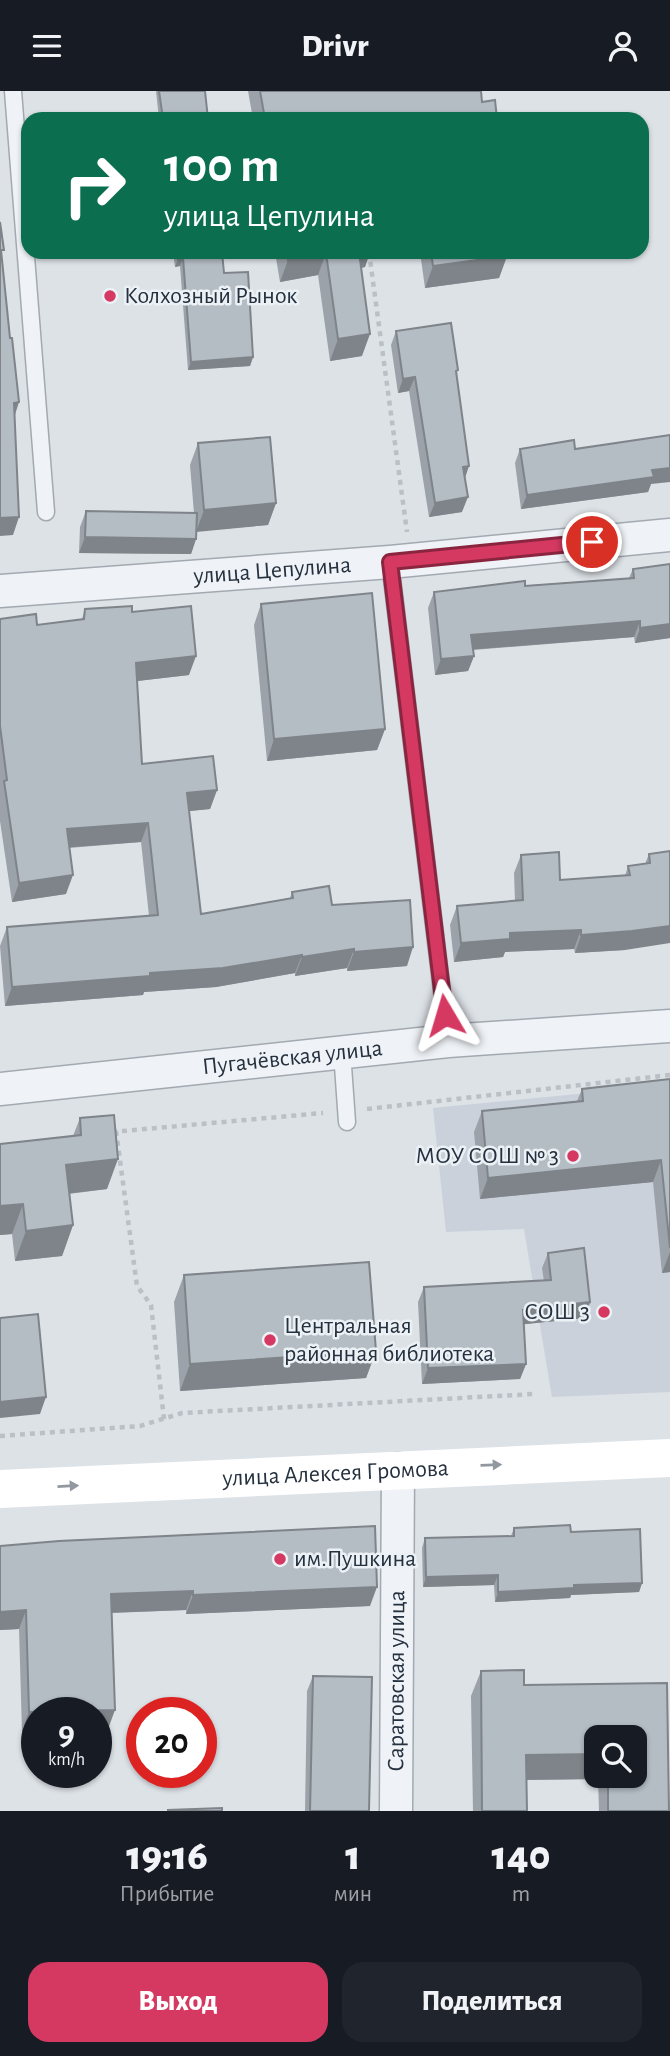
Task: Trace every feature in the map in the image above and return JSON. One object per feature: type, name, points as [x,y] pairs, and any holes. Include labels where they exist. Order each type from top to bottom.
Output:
[{"type":"street","name":"улица Цепулина","points":[[0,591],[400,561],[670,535]]},
{"type":"street","name":"Пугачёвская улица","points":[[0,1089],[448,1041],[670,1026]]},
{"type":"street","name":"улица Алексея Громова","points":[[0,1489],[670,1458]]},
{"type":"street","name":"Саратовская улица","points":[[396,1811],[398,1469]]},
{"type":"lane","points":[[13,91],[21,193]]},
{"type":"lane","points":[[26,259],[46,512]]},
{"type":"lane","points":[[400,561],[448,1041]]},
{"type":"lane","points":[[342,1052],[347,1122]]},
{"type":"path","points":[[370,259],[400,561]]},
{"type":"path","points":[[116,1131],[137,1286],[152,1305],[164,1419]]},
{"type":"path","points":[[0,1436],[140,1426],[183,1413],[534,1394]]},
{"type":"shaded area","name":"СОШ 3","points":[[670,1085],[670,1392],[552,1397],[524,1229],[446,1232],[433,1108]]},
{"type":"building","points":[[159,91],[205,91],[207,112],[162,112]]},
{"type":"building","points":[[260,91],[481,91],[482,102],[495,100],[496,112],[264,112]]},
{"type":"building","points":[[0,222],[10,338],[19,402],[14,403],[19,517],[0,518]]},
{"type":"building","points":[[183,259],[223,259],[224,273],[248,272],[253,357],[191,362]]},
{"type":"building","points":[[327,259],[360,259],[370,334],[338,339]]},
{"type":"building","points":[[432,259],[485,259],[433,266]]},
{"type":"building","points":[[451,323],[469,466],[463,467],[468,497],[435,503],[415,377],[403,379],[396,331]]},
{"type":"building","points":[[670,435],[670,468],[652,470],[654,477],[527,495],[520,449],[574,440],[575,449]]},
{"type":"building","points":[[270,437],[276,503],[204,510],[198,443]]},
{"type":"building","points":[[86,511],[197,513],[196,539],[85,537]]},
{"type":"building","points":[[670,564],[670,624],[640,628],[640,621],[471,635],[474,656],[441,659],[434,592],[525,581],[525,586],[634,578],[633,569]]},
{"type":"building","points":[[372,593],[385,729],[274,739],[261,604]]},
{"type":"building","points":[[132,606],[132,612],[191,606],[196,656],[136,663],[142,764],[213,756],[217,790],[187,793],[201,914],[293,898],[292,892],[329,886],[332,905],[410,900],[413,947],[354,952],[354,949],[223,968],[12,987],[7,927],[158,915],[148,823],[67,829],[73,875],[19,883],[4,781],[7,780],[0,726],[0,619],[36,614],[37,625],[84,619],[85,609]]},
{"type":"building","points":[[670,851],[670,926],[581,935],[581,930],[510,933],[510,939],[461,943],[457,906],[523,900],[521,855],[559,852],[560,880],[630,875],[628,866],[650,863],[649,854]]},
{"type":"building","name":"МОУ СОШ № 3","points":[[670,1079],[670,1248],[661,1160],[488,1178],[482,1111],[583,1101],[582,1089]]},
{"type":"building","points":[[114,1115],[118,1159],[66,1165],[73,1225],[26,1231],[23,1204],[0,1206],[0,1144],[81,1135],[80,1118]]},
{"type":"building","points":[[584,1248],[590,1302],[523,1310],[526,1364],[428,1368],[424,1287],[551,1280],[548,1253]]},
{"type":"building","name":"Центральная районная библиотека","points":[[369,1262],[376,1351],[190,1364],[184,1275]]},
{"type":"building","points":[[38,1314],[46,1397],[0,1402],[0,1318]]},
{"type":"building","points":[[570,1525],[571,1532],[640,1529],[642,1583],[574,1585],[574,1588],[498,1592],[498,1575],[426,1577],[425,1538],[514,1536],[514,1528]]},
{"type":"building","points":[[375,1526],[377,1587],[193,1595],[193,1591],[111,1594],[115,1710],[112,1710],[112,1697],[29,1697],[26,1610],[0,1612],[0,1546]]},
{"type":"building","points":[[524,1670],[524,1685],[667,1683],[669,1811],[608,1811],[608,1788],[647,1788],[647,1725],[584,1725],[584,1754],[526,1755],[527,1811],[482,1811],[481,1671]]},
{"type":"building","points":[[313,1676],[372,1677],[369,1811],[310,1811]]},
{"type":"building","points":[[222,1808],[222,1811],[168,1811],[168,1810]]},
{"type":"place","name":"Колхозный Рынок","points":[[110,296]]},
{"type":"place","name":"МОУ СОШ № 3","points":[[573,1156]]},
{"type":"place","name":"СОШ 3","points":[[604,1312]]},
{"type":"place","name":"Центральная районная библиотека","points":[[270,1340]]},
{"type":"place","name":"им.Пушкина","points":[[280,1559]]},
{"type":"route","points":[[445,1015],[390,562],[592,542]]}]
